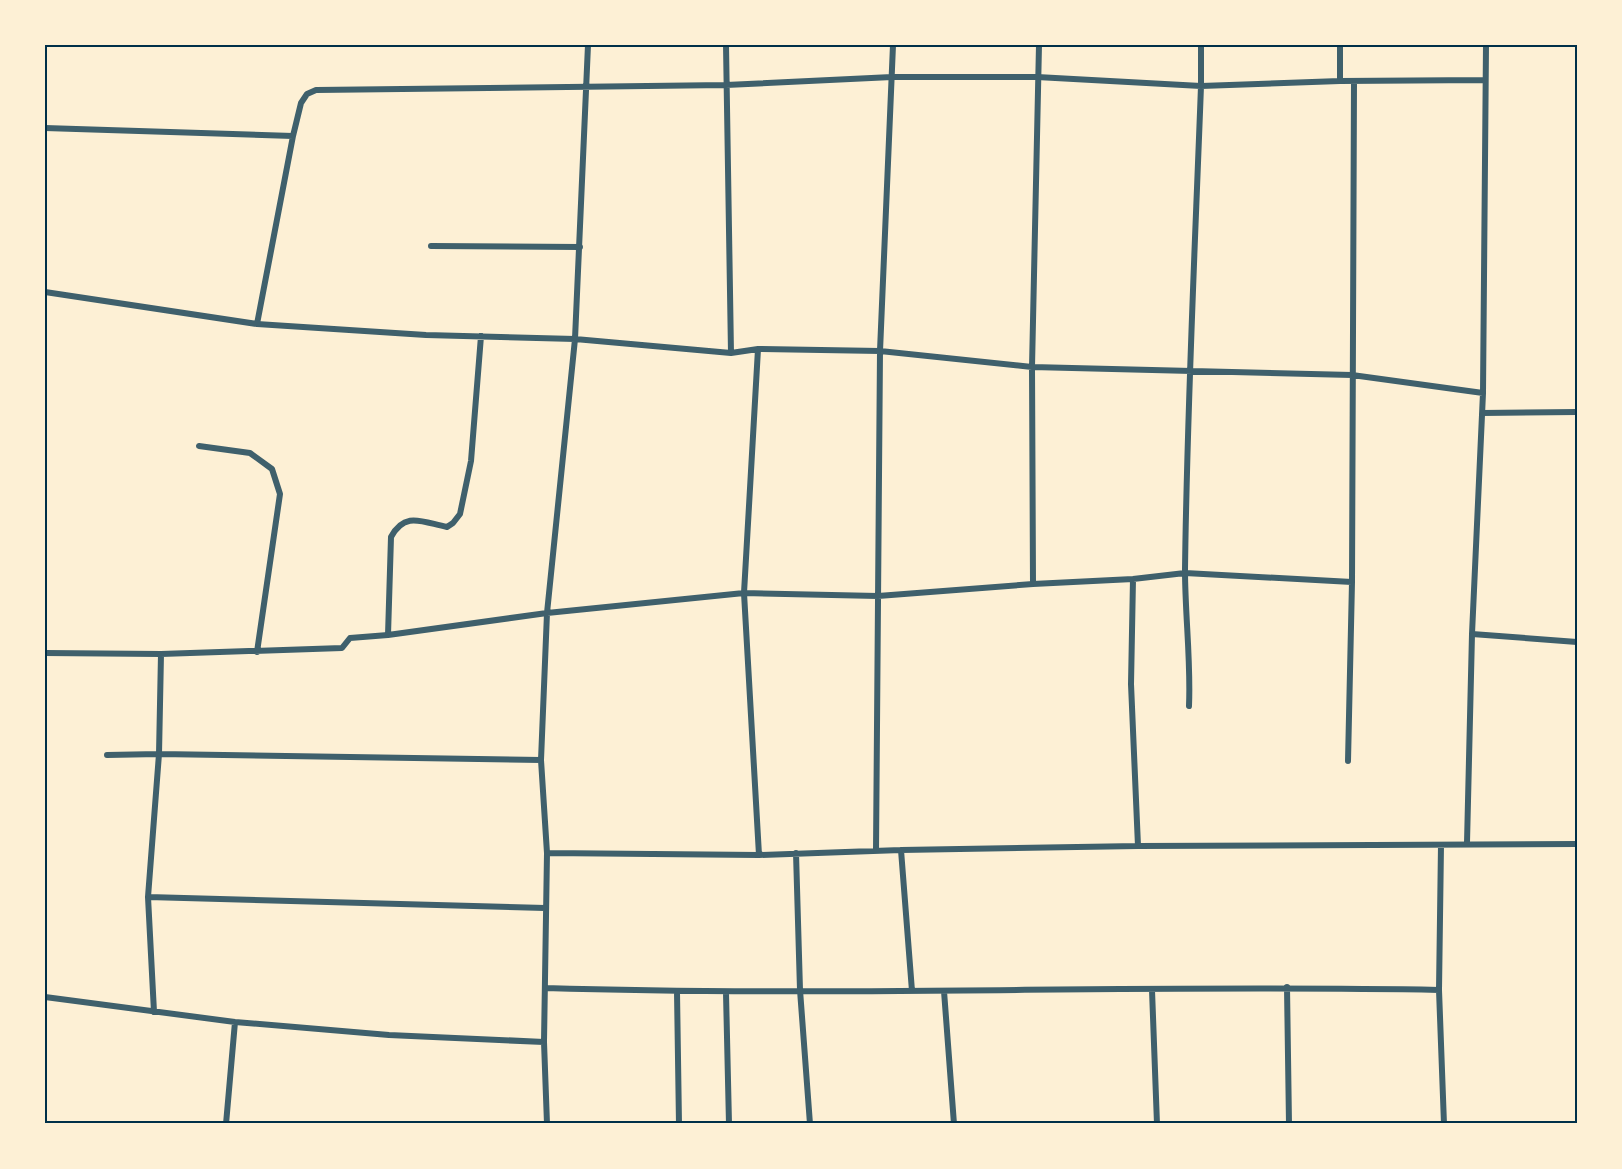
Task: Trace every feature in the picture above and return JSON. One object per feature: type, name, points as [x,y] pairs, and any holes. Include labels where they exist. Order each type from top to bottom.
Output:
[{"type":"street","points":[[547,1124],[544,1042],[547,853],[541,760],[547,612],[575,339],[588,45]]},
{"type":"street","points":[[726,45],[731,353]]},
{"type":"street","points":[[876,851],[880,351],[893,45]]},
{"type":"street","points":[[1033,584],[1032,367],[1039,45]]},
{"type":"street","points":[[1189,706],[1191,679],[1185,573],[1201,45]]},
{"type":"street","points":[[1340,45],[1340,81]]},
{"type":"street","points":[[1467,843],[1472,634],[1483,393],[1486,45]]},
{"type":"street","points":[[257,324],[301,103],[307,94],[316,90],[726,85],[892,77],[1037,77],[1201,86],[1340,81],[1485,80]]},
{"type":"street","points":[[1348,761],[1352,582],[1354,81]]},
{"type":"street","points":[[45,128],[293,136]]},
{"type":"street","points":[[431,246],[580,247]]},
{"type":"street","points":[[45,292],[257,324],[426,335],[575,339],[731,353],[758,349],[880,351],[1032,367],[1352,375],[1483,393]]},
{"type":"street","points":[[388,635],[391,537],[398,525],[409,520],[447,527],[460,514],[471,461],[481,336]]},
{"type":"street","points":[[758,349],[744,593],[759,855]]},
{"type":"street","points":[[1482,413],[1577,412]]},
{"type":"street","points":[[199,446],[250,453],[272,469],[280,494],[257,652]]},
{"type":"street","points":[[45,653],[161,654],[342,648],[350,638],[388,635],[547,612],[744,593],[878,596],[1133,579],[1185,573],[1352,582]]},
{"type":"street","points":[[1133,579],[1131,684],[1138,846]]},
{"type":"street","points":[[1472,634],[1577,642]]},
{"type":"street","points":[[154,1012],[148,897],[159,754],[161,654]]},
{"type":"street","points":[[107,755],[541,760]]},
{"type":"street","points":[[547,853],[759,855],[1138,846],[1577,844]]},
{"type":"street","points":[[1441,845],[1439,990],[1444,1124]]},
{"type":"street","points":[[901,850],[912,991]]},
{"type":"street","points":[[796,853],[800,990],[810,1124]]},
{"type":"street","points":[[148,897],[545,908]]},
{"type":"street","points":[[545,988],[726,993],[800,990],[1152,990],[1287,987],[1439,990]]},
{"type":"street","points":[[1287,987],[1290,1124]]},
{"type":"street","points":[[1152,990],[1157,1124]]},
{"type":"street","points":[[944,991],[954,1124]]},
{"type":"street","points":[[677,992],[679,1124]]},
{"type":"street","points":[[726,993],[729,1124]]},
{"type":"street","points":[[45,997],[235,1022],[389,1035],[544,1042]]},
{"type":"street","points":[[226,1124],[235,1022]]}]
